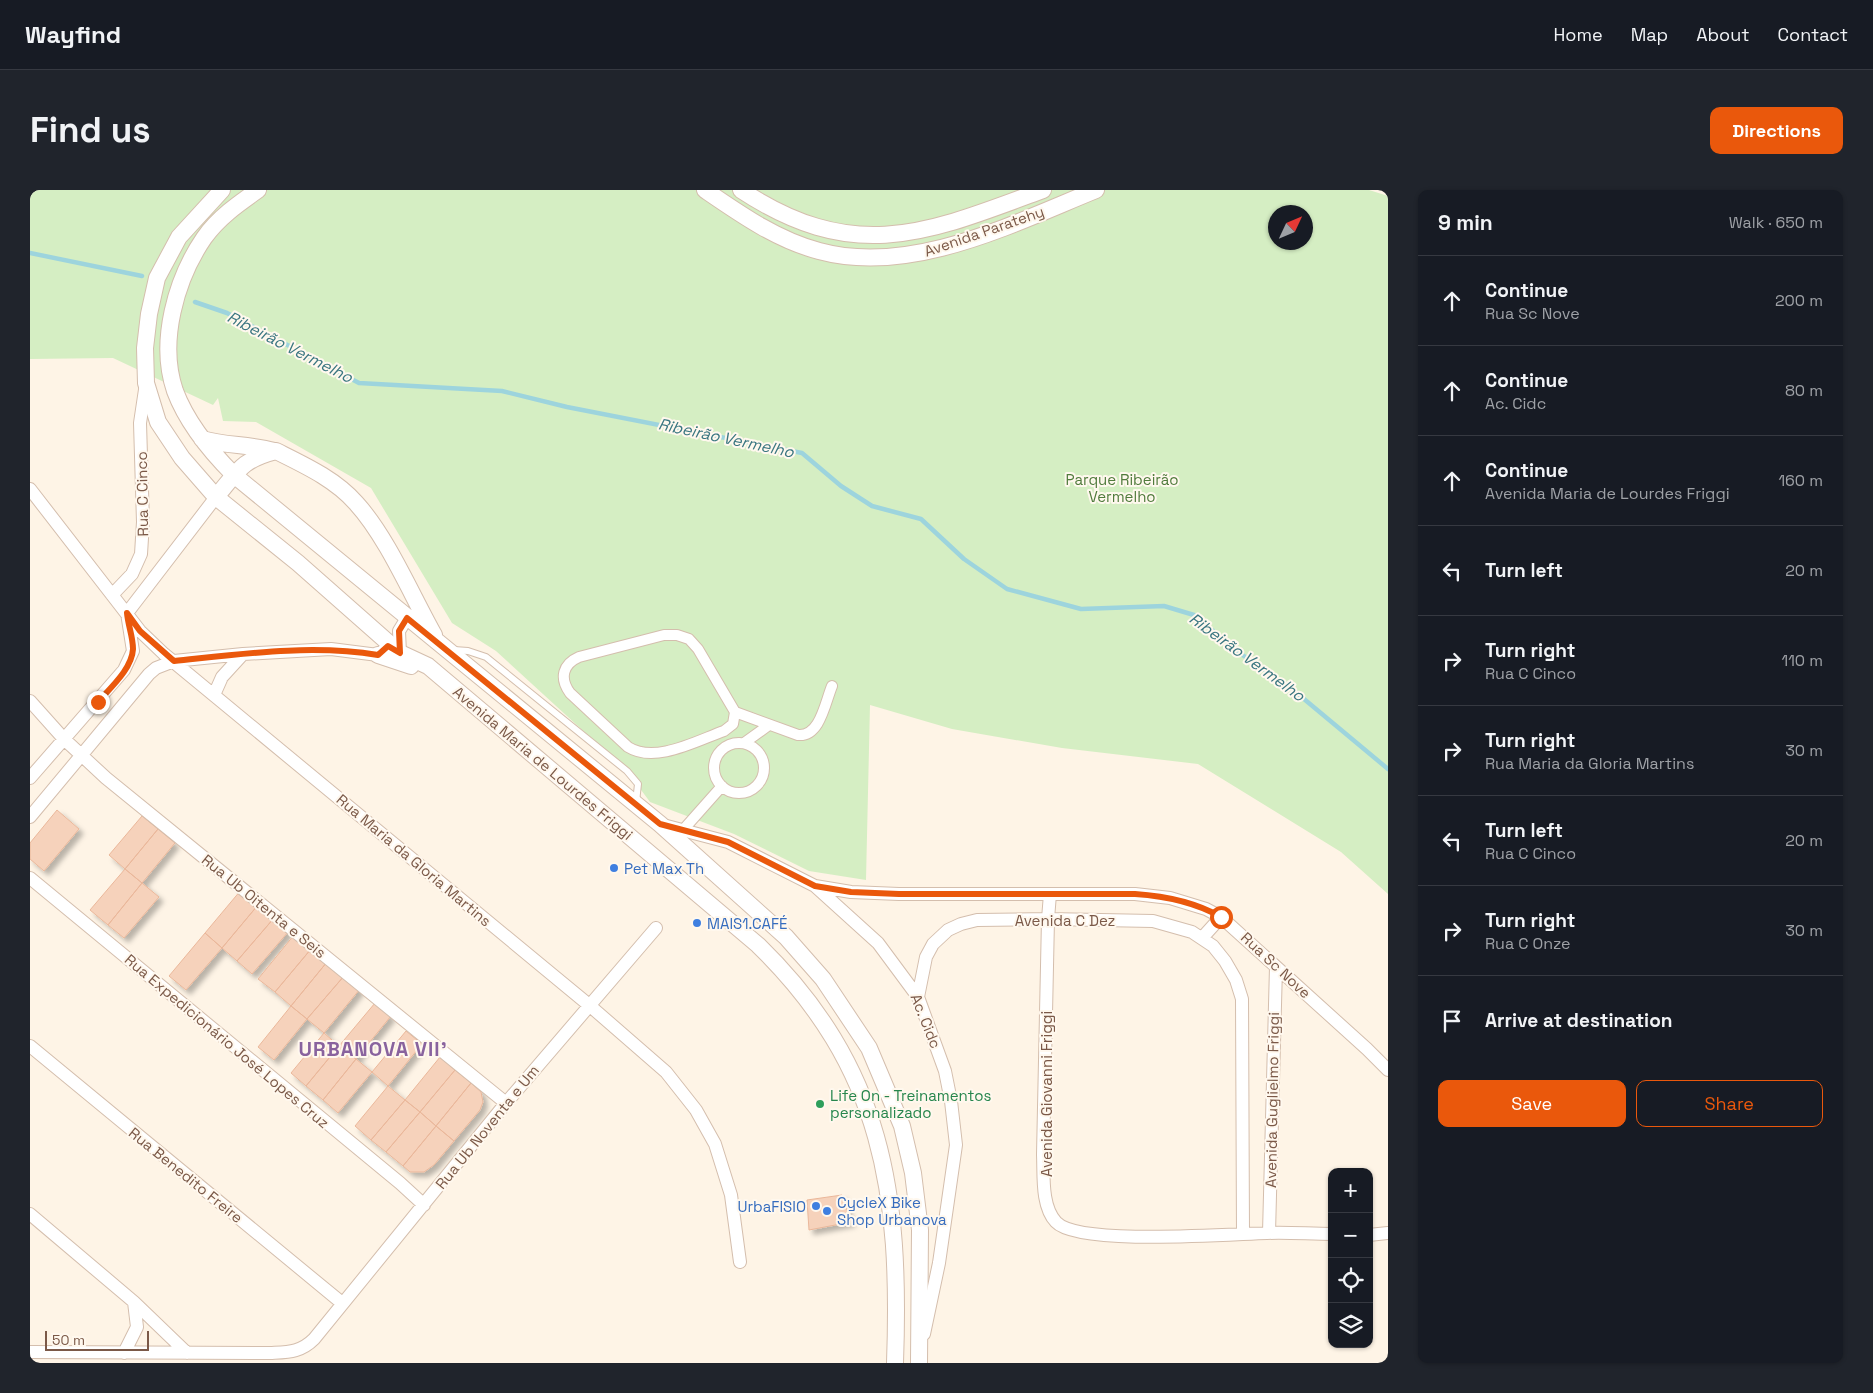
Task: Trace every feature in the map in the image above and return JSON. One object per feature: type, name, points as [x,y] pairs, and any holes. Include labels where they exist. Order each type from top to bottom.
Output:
[{"type":"street","points":[[146,383],[145,348],[148,314],[157,278],[179,237],[222,190]]},
{"type":"street","name":"Avenida Maria de Lourdes Friggi","points":[[258,190],[226,214],[204,238],[187,270],[174,304],[170,336],[172,378],[176,392],[202,438],[234,475],[660,824],[786,937],[840,1000],[869,1048],[902,1126],[913,1174],[921,1247],[919,1361]]},
{"type":"street","name":"Avenida Paratehy","points":[[705,190],[762,228],[818,251],[858,258],[925,253],[1006,226],[1096,190]]},
{"type":"street","name":"Avenida Paratehy","points":[[741,190],[766,206],[796,220],[836,232],[868,236],[911,233],[952,223],[1044,190]]},
{"type":"street","name":"Avenida Maria de Lourdes Friggi","points":[[146,383],[153,410],[167,437],[216,497],[256,528],[400,653],[428,666],[758,945],[796,984],[822,1019],[849,1062],[864,1096],[884,1168],[892,1220],[896,1296],[895,1363]]},
{"type":"street","name":"Rua C Cinco","points":[[112,595],[132,574],[142,554],[140,424],[146,383]]},
{"type":"street","points":[[202,438],[215,443],[255,446],[276,451],[318,473],[340,488],[356,502],[378,533],[442,646]]},
{"type":"street","points":[[30,778],[113,684],[131,657],[132,645],[127,613],[234,475],[252,458],[276,451]]},
{"type":"street","name":"Rua Maria da Gloria Martins","points":[[30,489],[140,631],[214,695],[589,1005],[666,1072],[707,1128],[730,1195],[740,1262]]},
{"type":"street","points":[[400,653],[399,631],[407,618]]},
{"type":"street","points":[[664,635],[677,635],[689,639],[698,649],[735,712],[733,724],[724,732],[659,754],[638,753],[628,747],[570,693],[564,685],[563,676],[565,668],[571,661],[579,657],[664,635]]},
{"type":"street","points":[[378,655],[388,646],[400,653]]},
{"type":"street","points":[[30,817],[149,674],[156,668],[174,661],[243,654],[331,649],[378,655],[410,666],[428,666]]},
{"type":"street","points":[[214,695],[222,677],[243,654]]},
{"type":"street","points":[[735,712],[805,736],[812,733],[832,686]]},
{"type":"street","name":"Rua Ub Oitenta e Seis","points":[[30,702],[82,756],[506,1103]]},
{"type":"street","points":[[744,743],[769,724]]},
{"type":"street","points":[[724,732],[730,744]]},
{"type":"street","points":[[744,743],[757,750],[764,762],[764,769],[760,783],[755,788],[742,793],[728,790],[722,786],[714,766],[719,753],[730,744],[744,743]]},
{"type":"street","points":[[683,830],[722,786]]},
{"type":"street","name":"Ac. Cidc","points":[[660,824],[728,842],[815,886],[878,943],[918,997],[945,1071],[951,1101],[956,1145],[939,1263],[919,1361]]},
{"type":"street","name":"Rua Expedicionário José Lopes Cruz","points":[[30,878],[400,1183],[424,1205]]},
{"type":"street","name":"Rua Sc Nove","points":[[815,886],[851,892],[1154,895],[1206,909],[1221,917],[1388,1070]]},
{"type":"street","name":"Avenida Giovanni Friggi","points":[[1050,894],[1043,1155],[1046,1193],[1056,1222],[1068,1230],[1113,1237],[1269,1233],[1328,1234]]},
{"type":"street","points":[[1202,938],[1221,917]]},
{"type":"street","name":"Avenida C Dez","points":[[918,997],[926,957],[933,944],[948,930],[977,920],[1153,921],[1182,929],[1202,938],[1213,946],[1225,961],[1236,980]]},
{"type":"street","name":"Rua Ub Noventa e Um","points":[[30,1352],[292,1352],[308,1345],[506,1103],[656,928]]},
{"type":"street","name":"Avenida Guglielmo Friggi","points":[[1269,1233],[1276,966]]},
{"type":"street","name":"Avenida Guglielmo Friggi","points":[[1236,980],[1242,999],[1243,1234]]},
{"type":"street","name":"Rua Benedito Freire","points":[[30,1046],[342,1303]]},
{"type":"street","points":[[30,1214],[134,1302],[187,1353]]},
{"type":"street","points":[[1373,1235],[1388,1233]]},
{"type":"street","points":[[124,1353],[137,1327],[134,1302]]},
{"type":"green space","name":"Parque Ribeirão Vermelho","points":[[30,190],[1369,190],[1388,196],[1388,894],[1341,852],[1198,764],[1062,748],[952,729],[870,705],[866,880],[809,871],[734,834],[650,802],[627,771],[496,651],[452,623],[371,488],[256,422],[223,421],[218,398],[213,405],[113,358],[30,359]]},
{"type":"building","points":[[57,810],[79,829],[44,871],[30,859],[30,843]]},
{"type":"building","points":[[142,816],[158,829],[125,869],[109,855]]},
{"type":"building","points":[[158,829],[175,843],[142,883],[125,869]]},
{"type":"building","points":[[125,869],[142,883],[108,925],[90,910]]},
{"type":"building","points":[[142,883],[159,897],[124,938],[108,925]]},
{"type":"building","points":[[241,890],[258,905],[222,948],[205,933]]},
{"type":"building","points":[[258,905],[274,918],[237,961],[222,948]]},
{"type":"building","points":[[274,918],[289,931],[252,974],[237,961]]},
{"type":"building","points":[[205,933],[222,948],[186,990],[169,976]]},
{"type":"building","points":[[294,935],[311,949],[275,992],[258,979]]},
{"type":"building","points":[[311,949],[327,962],[291,1006],[275,992]]},
{"type":"building","points":[[327,962],[344,976],[307,1019],[291,1006]]},
{"type":"building","points":[[344,976],[360,989],[324,1033],[307,1019]]},
{"type":"building","points":[[375,1003],[391,1016],[356,1059],[339,1046]]},
{"type":"building","points":[[291,1006],[307,1019],[274,1060],[258,1047]]},
{"type":"building","points":[[406,1031],[422,1044],[388,1086],[372,1072]]},
{"type":"building","points":[[324,1033],[339,1046],[306,1086],[291,1073]]},
{"type":"building","points":[[339,1046],[356,1059],[323,1100],[306,1086]]},
{"type":"building","points":[[440,1057],[455,1070],[420,1112],[405,1100]]},
{"type":"building","points":[[356,1059],[372,1072],[338,1113],[323,1100]]},
{"type":"building","points":[[455,1070],[471,1083],[436,1126],[420,1112]]},
{"type":"building","points":[[471,1083],[481,1092],[483,1102],[480,1110],[454,1141],[436,1126]]},
{"type":"building","points":[[388,1086],[405,1100],[371,1140],[355,1126]]},
{"type":"building","points":[[405,1100],[420,1112],[386,1152],[371,1140]]},
{"type":"building","points":[[420,1112],[436,1126],[403,1166],[386,1152]]},
{"type":"building","points":[[436,1126],[454,1141],[434,1165],[424,1172],[410,1172],[403,1166]]},
{"type":"building","name":"CycleX Bike Shop Urbanova","points":[[842,1195],[851,1222],[809,1230],[807,1200]]},
{"type":"waterway","name":"Ribeirão Vermelho","points":[[30,253],[142,276]]},
{"type":"waterway","name":"Ribeirão Vermelho","points":[[195,302],[227,313],[359,383],[502,391],[567,407],[802,453],[841,486],[872,506],[921,519],[964,559],[1007,589],[1081,609],[1164,606],[1194,615],[1241,654],[1292,689],[1388,769]]},
{"type":"place","name":"Pet Max Th","points":[[614,868]]},
{"type":"place","name":"MAIS1.CAFÉ","points":[[697,923]]},
{"type":"place","name":"Life On - Treinamentos personalizado","points":[[820,1104]]},
{"type":"place","name":"UrbaFISIO","points":[[816,1206]]},
{"type":"place","name":"CycleX Bike Shop Urbanova","points":[[827,1211]]},
{"type":"district","name":"URBANOVA VII'","points":[[373,1049]]},
{"type":"route","points":[[98,702],[129,663],[133,651],[127,613],[140,631],[174,661],[243,654],[331,649],[378,655],[388,646],[400,653],[399,631],[407,618],[660,824],[728,842],[815,886],[851,892],[899,894],[1154,895],[1206,909],[1221,917]]}]
